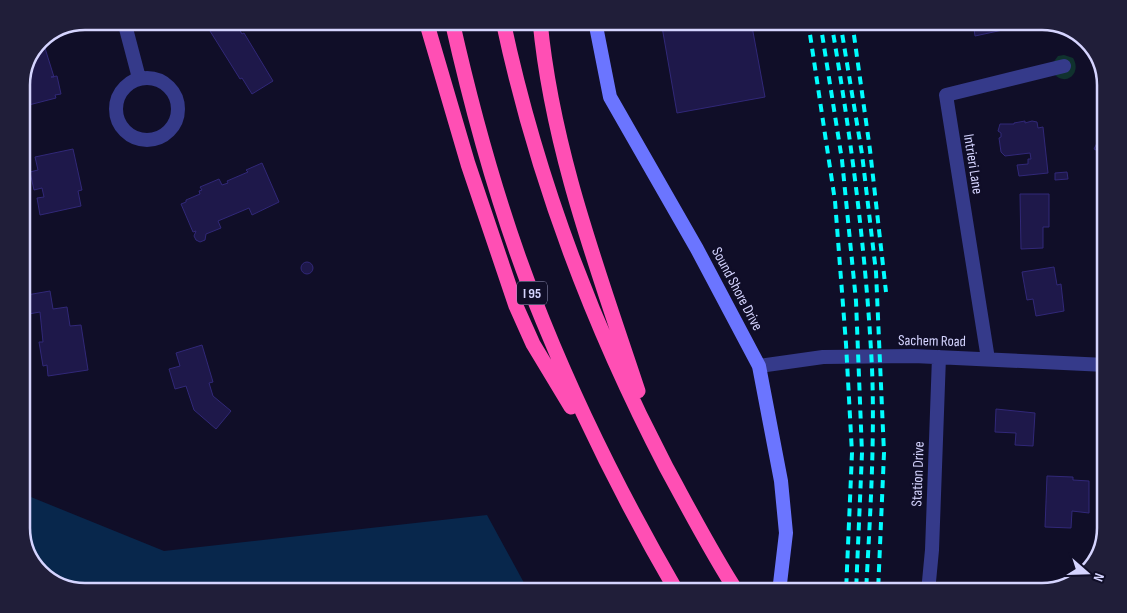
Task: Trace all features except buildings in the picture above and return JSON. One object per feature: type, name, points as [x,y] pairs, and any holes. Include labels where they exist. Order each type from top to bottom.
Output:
[{"type":"highway","points":[[429,30],[468,164],[516,306],[534,344],[622,494]]},
{"type":"highway","name":"I 95","points":[[454,30],[480,137],[520,260],[542,320],[567,378],[622,494],[672,583]]},
{"type":"highway","points":[[505,30],[527,116],[557,212],[602,331],[656,447],[701,531],[732,583]]},
{"type":"highway","points":[[541,30],[548,78],[579,211],[656,447]]},
{"type":"main road","name":"Sound Shore Drive","points":[[596,30],[610,97],[697,249],[759,366],[781,481],[786,533],[780,583]]},
{"type":"street","points":[[126,30],[139,78]]},
{"type":"street","name":"Intrieri Lane","points":[[988,359],[946,95],[1064,66]]},
{"type":"street","points":[[139,78],[156,78],[170,86],[175,94],[178,106],[176,122],[164,135],[153,140],[138,138],[129,134],[122,128],[116,112],[117,99],[120,92],[129,83],[139,78]]},
{"type":"street","name":"Sachem Road","points":[[759,366],[823,357],[939,357],[1097,365]]},
{"type":"street","name":"Station Drive","points":[[929,583],[932,550],[939,357]]},
{"type":"green space","points":[[1064,55],[1073,58],[1076,69],[1068,79],[1059,78],[1054,74],[1052,64],[1058,56]]},
{"type":"water","points":[[30,497],[164,551],[487,515],[524,583],[78,583],[55,574],[39,558],[31,538]]},
{"type":"railway","points":[[809,30],[835,201],[846,344],[852,453],[846,583]]},
{"type":"railway","points":[[821,30],[842,160],[856,301],[862,453],[856,583]]},
{"type":"railway","points":[[832,30],[857,194],[872,368],[872,480],[866,583]]},
{"type":"railway","points":[[841,30],[862,154],[876,272],[884,453],[878,583]]},
{"type":"railway","points":[[853,30],[870,150],[886,292]]}]
